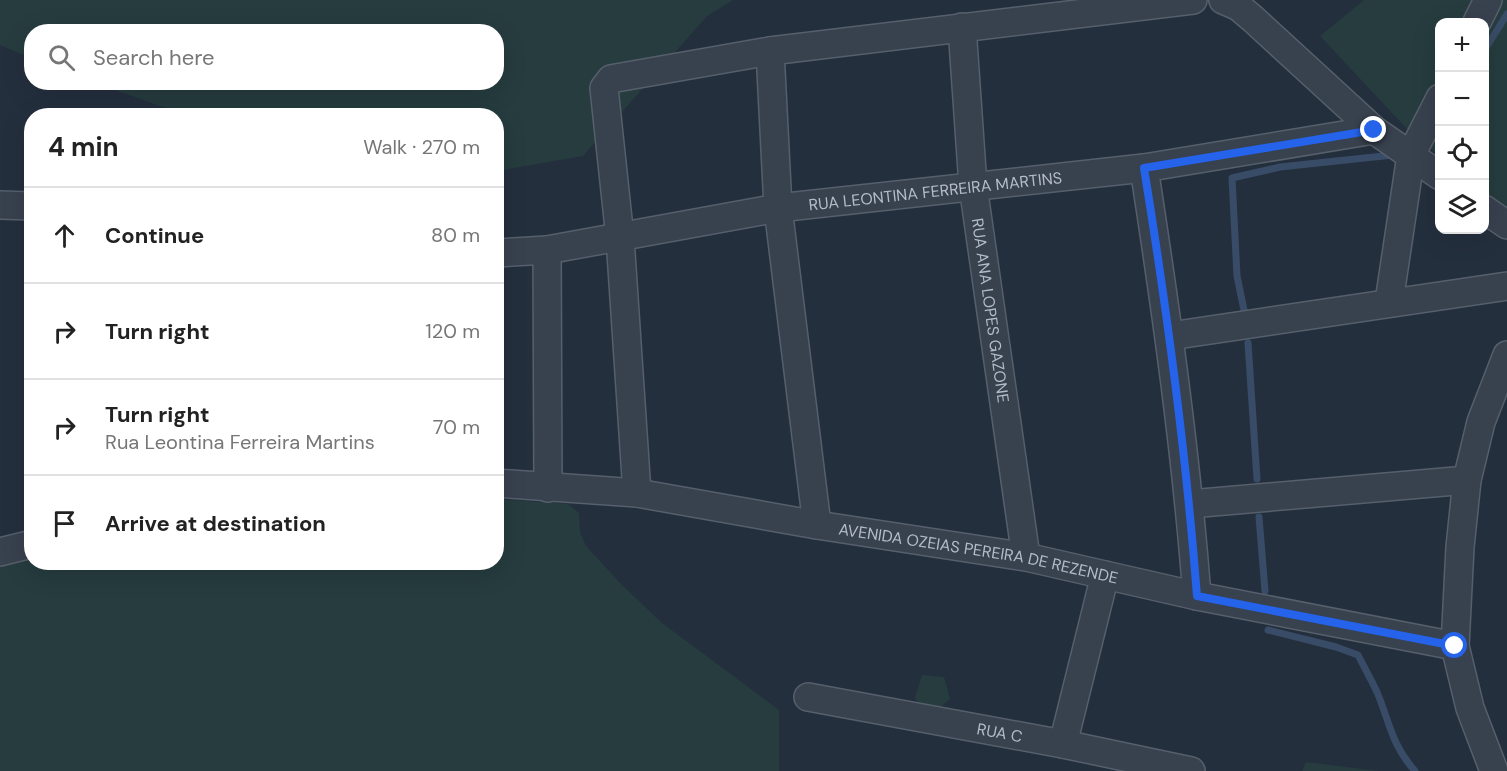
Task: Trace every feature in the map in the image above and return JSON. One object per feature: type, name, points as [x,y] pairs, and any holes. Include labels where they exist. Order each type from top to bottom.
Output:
[{"type":"street","points":[[637,493],[620,238],[604,88],[607,82],[616,78],[770,51],[1193,0]]},
{"type":"street","points":[[1223,0],[1239,7],[1253,19],[1374,130],[1435,172]]},
{"type":"street","points":[[1479,18],[1488,0]]},
{"type":"street","name":"RUA ANA LOPES GAZONE","points":[[962,27],[973,186],[1026,557]]},
{"type":"street","points":[[770,51],[778,208],[817,525]]},
{"type":"street","points":[[1389,302],[1411,155],[1435,108]]},
{"type":"street","name":"RUA LEONTINA FERREIRA MARTINS","points":[[504,253],[547,250],[778,208],[1144,168],[1374,130]]},
{"type":"street","points":[[1144,168],[1170,336],[1190,504],[1197,596]]},
{"type":"street","points":[[0,205],[24,206]]},
{"type":"street","points":[[1489,212],[1507,225]]},
{"type":"street","points":[[547,250],[548,488]]},
{"type":"street","points":[[1170,336],[1507,286]]},
{"type":"street","points":[[1494,771],[1470,708],[1455,646],[1460,547],[1467,480],[1481,422],[1507,355]]},
{"type":"street","points":[[1190,504],[1467,480]]},
{"type":"street","name":"AVENIDA OZEIAS PEREIRA DE REZENDE","points":[[504,484],[637,493],[817,525],[1026,557],[1197,596],[1455,646]]},
{"type":"street","points":[[0,552],[24,546]]},
{"type":"street","points":[[1062,744],[1105,575]]},
{"type":"street","name":"RUA C","points":[[808,697],[1062,744],[1191,771]]},
{"type":"green space","points":[[0,0],[733,0],[707,16],[583,156],[504,170],[504,108],[165,108],[115,90],[504,90],[504,24],[24,24],[24,55],[0,45]]},
{"type":"green space","points":[[1364,0],[1507,0],[1507,211],[1489,196],[1489,18],[1435,18],[1435,153],[1409,131],[1320,36]]},
{"type":"green space","points":[[504,499],[568,504],[579,513],[580,532],[586,546],[621,584],[662,623],[779,710],[779,771],[0,771],[0,566],[24,561],[24,570],[504,570]]},
{"type":"green space","points":[[922,675],[944,677],[950,699],[936,711],[920,710],[915,697]]},
{"type":"green space","points":[[1306,762],[1379,771],[1302,771]]},
{"type":"waterway","points":[[1489,43],[1507,14]]},
{"type":"waterway","points":[[1244,310],[1237,276],[1232,178],[1280,167],[1393,155]]},
{"type":"waterway","points":[[1248,343],[1257,479]]},
{"type":"waterway","points":[[1259,517],[1265,591]]},
{"type":"waterway","points":[[1268,630],[1336,647],[1358,655],[1377,692],[1396,742],[1415,771]]},
{"type":"route","points":[[1374,130],[1144,168],[1170,336],[1190,504],[1197,596],[1455,646]]}]
